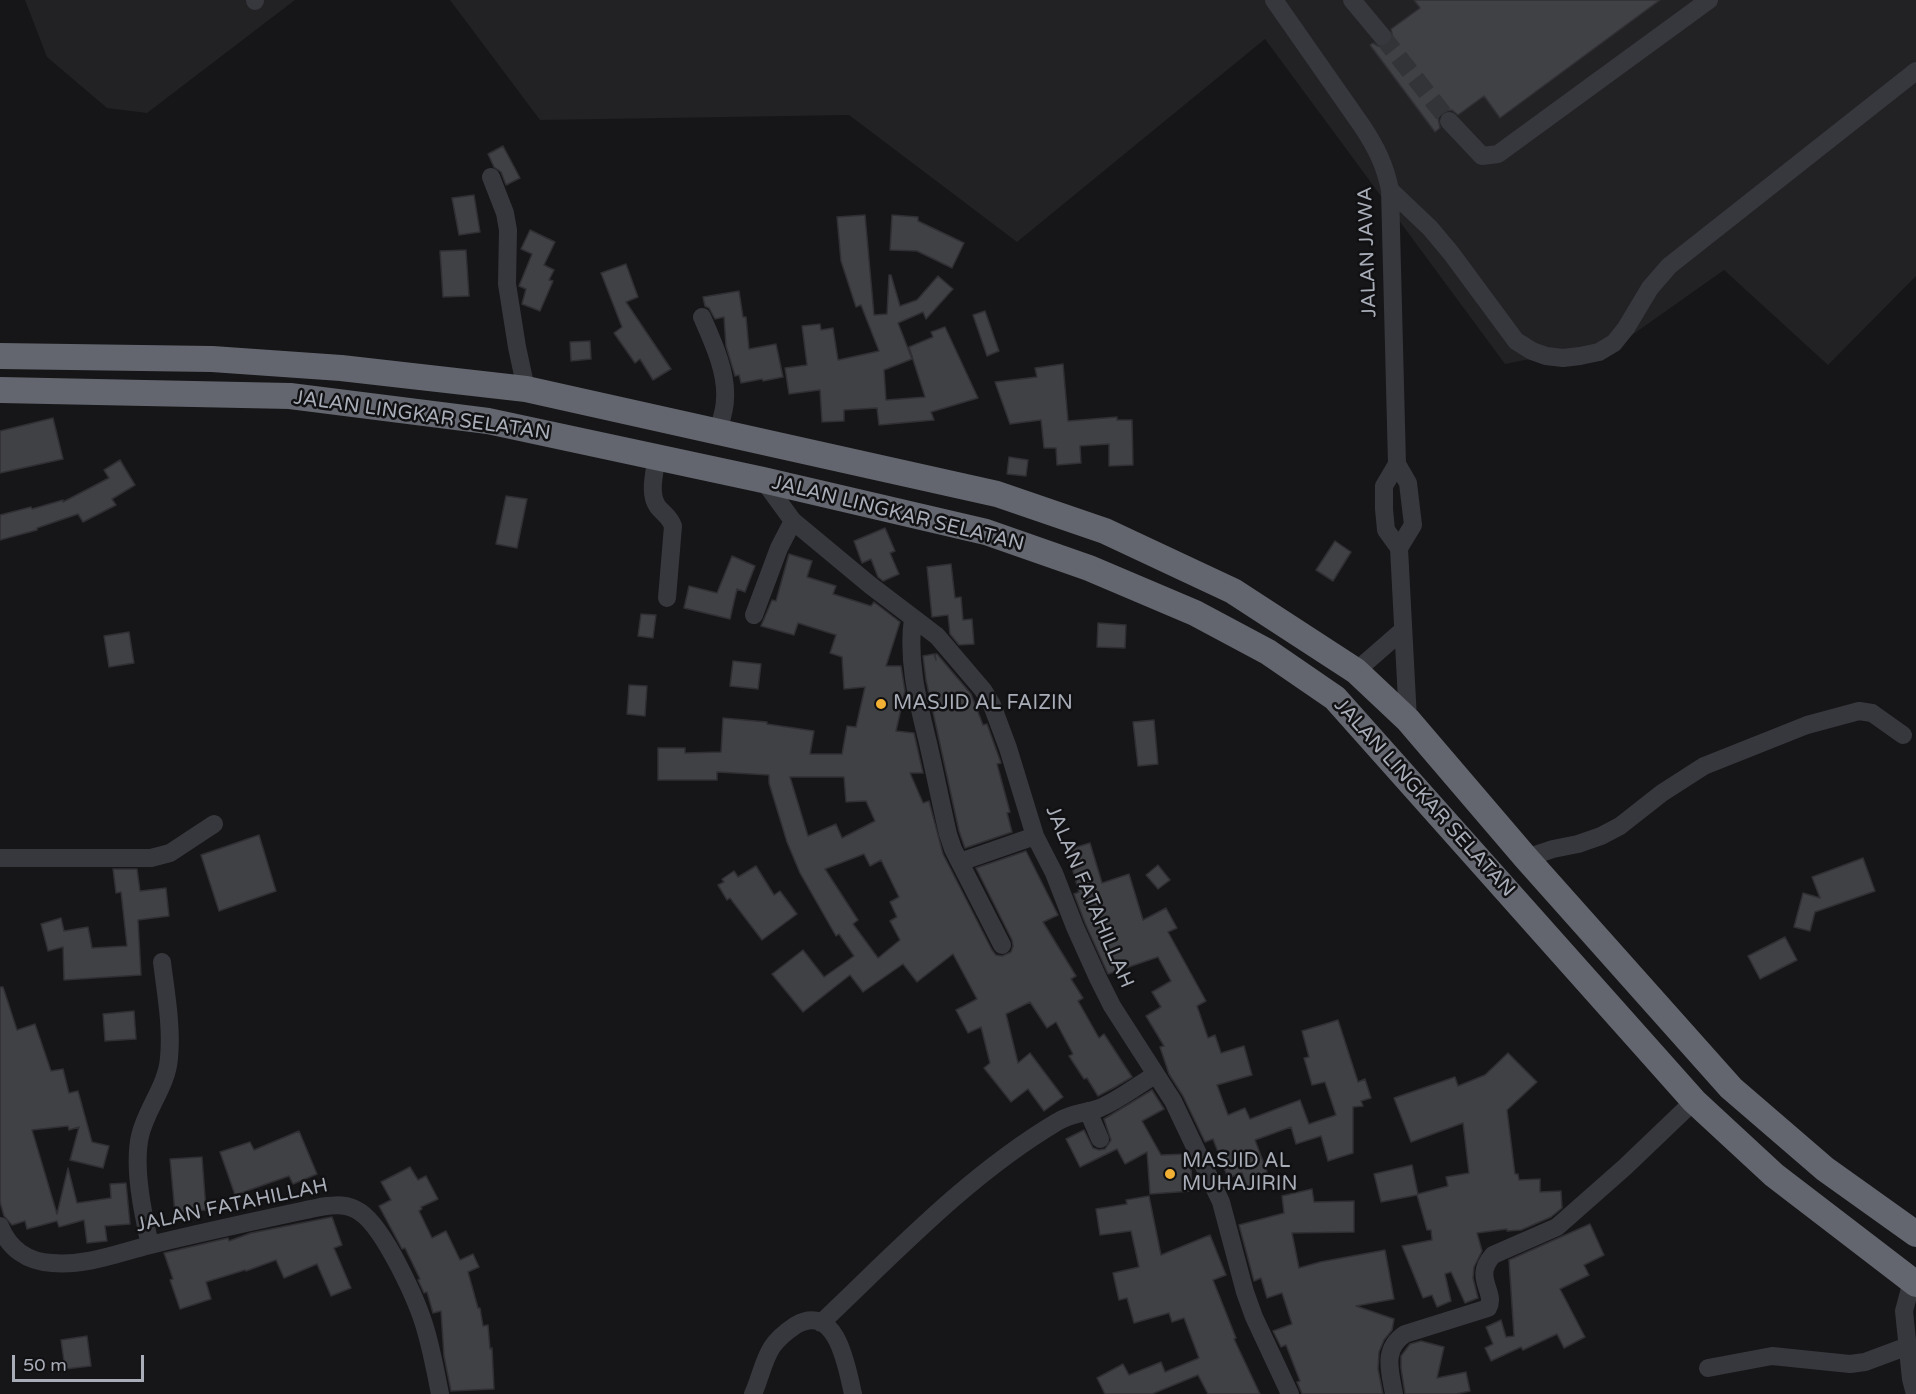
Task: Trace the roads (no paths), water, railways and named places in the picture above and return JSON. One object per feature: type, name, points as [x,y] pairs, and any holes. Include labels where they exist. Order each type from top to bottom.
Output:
[{"type":"highway","name":"JALAN LINGKAR SELATAN","points":[[0,356],[212,359],[341,368],[526,389],[997,494],[1105,531],[1233,591],[1356,671],[1408,720],[1526,858],[1731,1088],[1825,1169],[1916,1234]]},
{"type":"highway","points":[[71,358],[72,391]]},
{"type":"highway","name":"JALAN LINGKAR SELATAN","points":[[0,390],[290,396],[488,421],[657,456],[986,532],[1110,577],[1195,614],[1268,652],[1335,698],[1694,1101],[1774,1175],[1915,1280]]},
{"type":"highway","points":[[1268,652],[1281,621]]},
{"type":"street","name":"JALAN JAWA","points":[[1274,0],[1376,147],[1386,168],[1390,190],[1397,464],[1408,483],[1413,525],[1399,548]]},
{"type":"street","points":[[1352,0],[1382,36]]},
{"type":"street","points":[[1449,121],[1482,156],[1498,154],[1709,0]]},
{"type":"street","points":[[1390,190],[1423,221],[1451,253],[1516,340],[1532,351],[1546,356],[1563,358],[1599,352],[1614,343],[1650,288],[1669,266],[1916,71]]},
{"type":"street","points":[[491,177],[505,213],[508,230],[507,284],[526,389]]},
{"type":"street","points":[[702,317],[717,356],[725,391],[718,431]]},
{"type":"street","points":[[657,456],[654,499],[673,526],[667,598]]},
{"type":"street","name":"JALAN JAWA","points":[[1397,464],[1384,486],[1383,509],[1386,530],[1399,548],[1408,720]]},
{"type":"street","name":"JALAN FATAHILLAH","points":[[763,480],[793,521],[937,636],[983,690],[992,705],[1035,836],[1054,873],[1098,978],[1112,1006],[1173,1101],[1221,1202],[1254,1317],[1290,1394]]},
{"type":"street","points":[[754,615],[779,548],[793,521]]},
{"type":"street","points":[[913,618],[910,648],[920,713],[948,834],[1002,945]]},
{"type":"street","points":[[1356,671],[1403,630]]},
{"type":"street","points":[[1526,858],[1601,836],[1620,826],[1704,766],[1807,725],[1859,711],[1872,713],[1903,735]]},
{"type":"street","points":[[0,858],[151,858],[171,853],[214,824]]},
{"type":"street","points":[[960,862],[1035,836]]},
{"type":"street","points":[[150,1245],[142,1209],[139,1150],[140,1135],[169,1061],[169,1027],[162,962]]},
{"type":"street","points":[[821,1323],[952,1200],[1001,1160],[1058,1121],[1071,1115],[1103,1107],[1155,1075]]},
{"type":"street","points":[[1394,1394],[1389,1361],[1390,1350],[1398,1339],[1405,1334],[1488,1308],[1491,1300],[1484,1280],[1484,1269],[1493,1255],[1557,1227],[1625,1167],[1694,1101]]},
{"type":"street","points":[[1088,1111],[1100,1139]]},
{"type":"street","name":"JALAN FATAHILLAH","points":[[0,1226],[13,1249],[28,1258],[51,1263],[82,1263],[150,1245],[320,1207],[339,1204],[356,1210],[377,1231],[412,1297],[427,1332],[440,1394]]},
{"type":"street","points":[[1915,1280],[1904,1311],[1911,1380],[1915,1394]]},
{"type":"street","points":[[753,1394],[773,1345],[788,1330],[811,1320],[830,1329],[839,1343],[853,1394]]},
{"type":"street","points":[[1708,1368],[1772,1356],[1850,1364],[1865,1362],[1908,1346]]},
{"type":"tunnel","points":[[1382,36],[1449,121]]},
{"type":"place","name":"MASJID AL FAIZIN","points":[[881,704]]},
{"type":"place","name":"MASJID AL MUHAJIRIN","points":[[1170,1174]]}]
